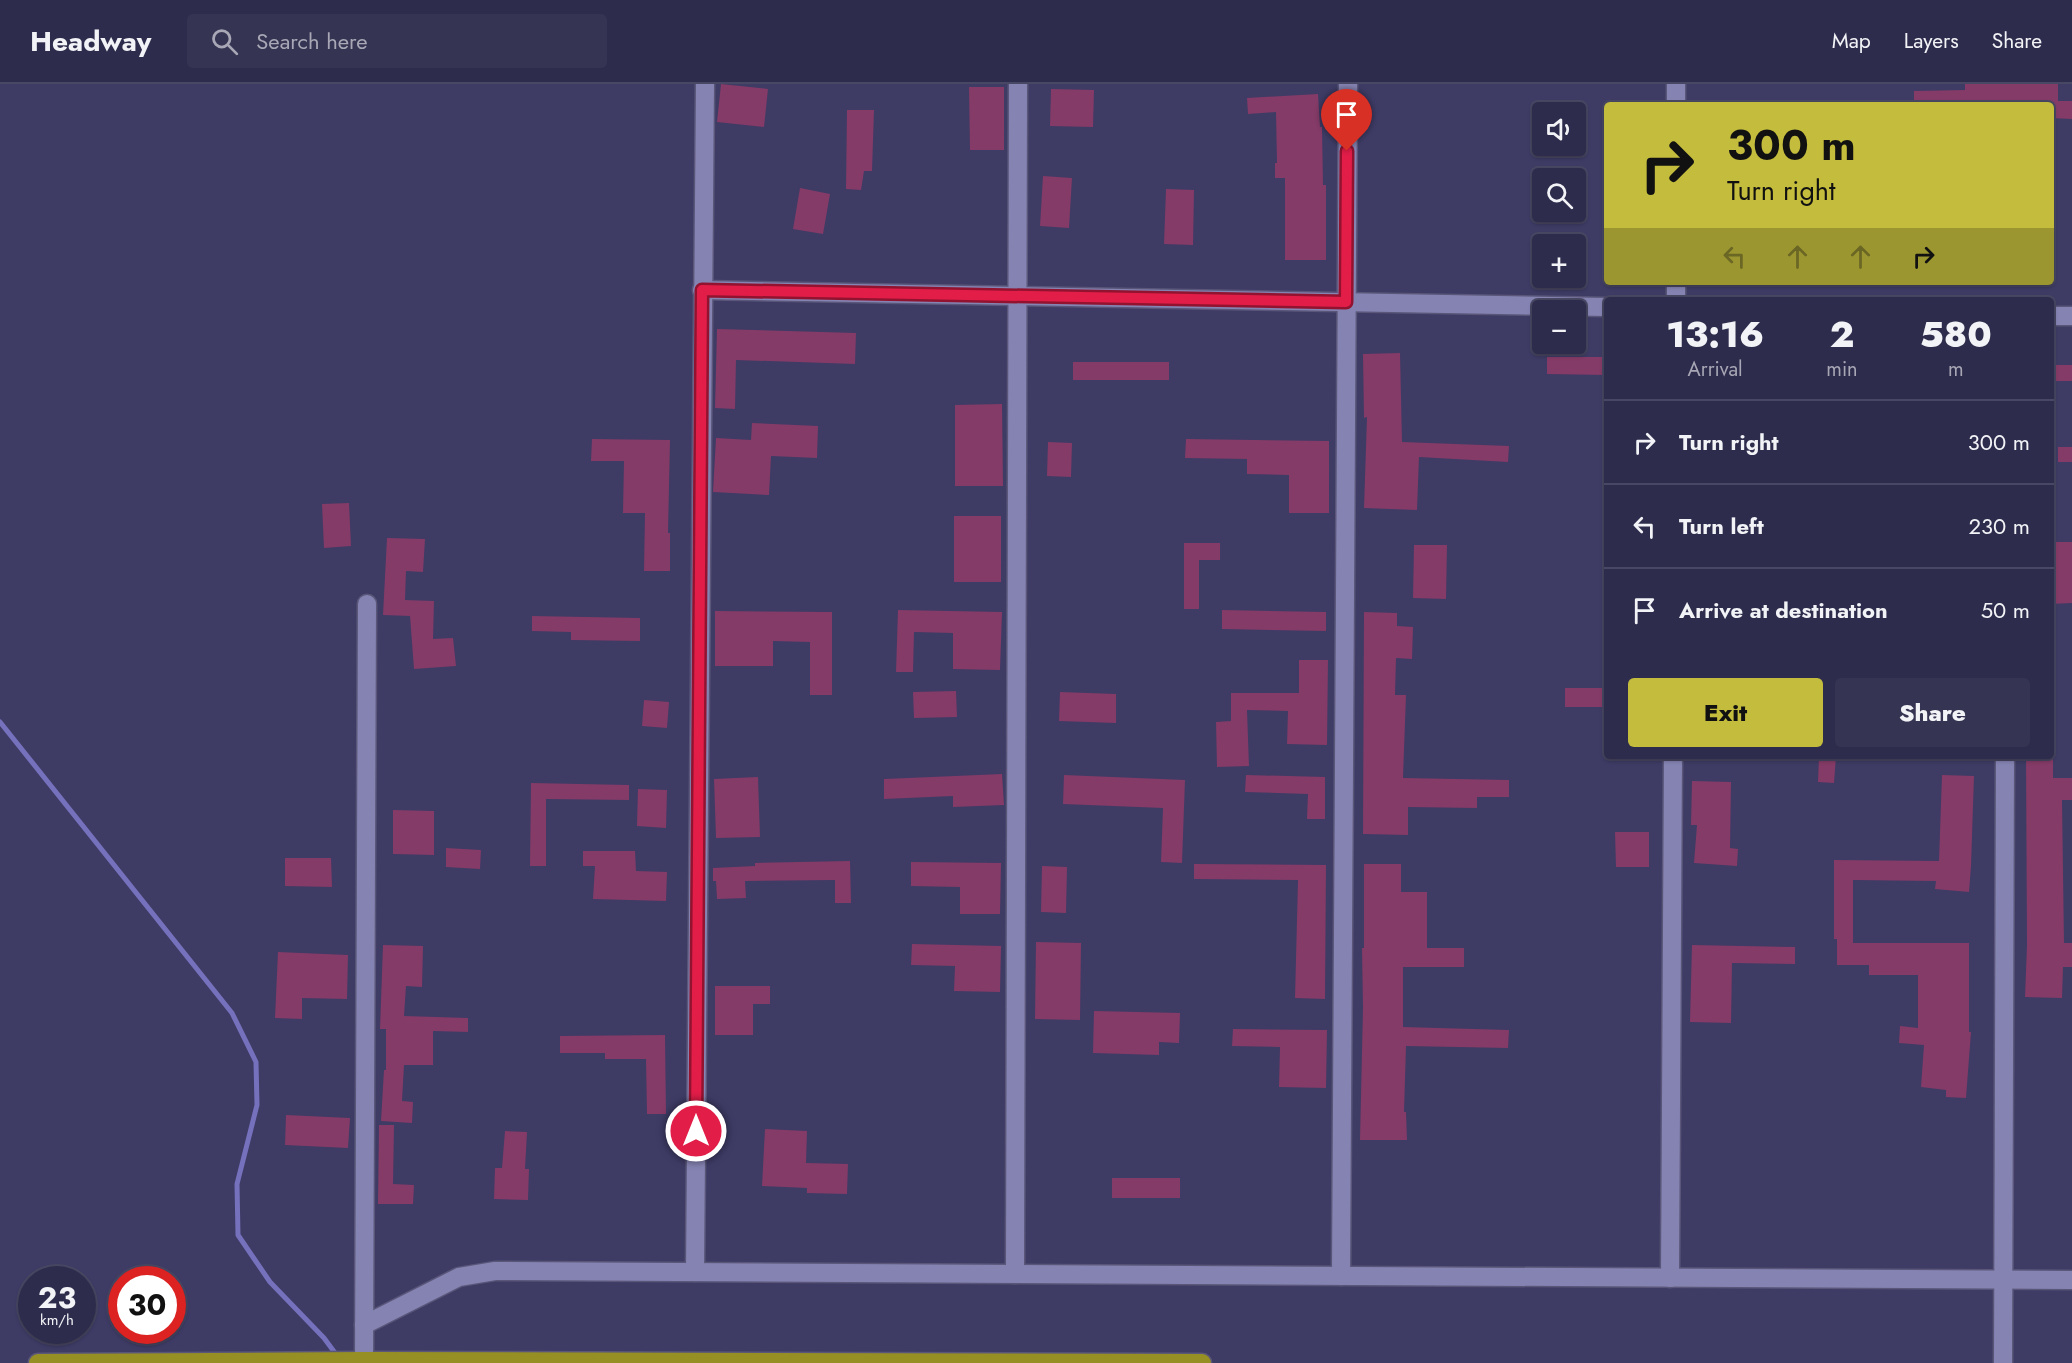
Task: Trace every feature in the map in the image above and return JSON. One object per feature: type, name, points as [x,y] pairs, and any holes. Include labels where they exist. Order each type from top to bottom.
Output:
[{"type":"highway","points":[[38,1363],[364,1361],[1202,1363]]},
{"type":"street","points":[[695,1272],[705,84]]},
{"type":"street","points":[[1015,1274],[1018,84]]},
{"type":"street","points":[[1341,1276],[1348,84]]},
{"type":"street","points":[[1676,84],[1676,102]]},
{"type":"street","points":[[702,290],[1604,307]]},
{"type":"street","points":[[2054,316],[2072,316]]},
{"type":"street","points":[[364,1361],[367,604]]},
{"type":"street","points":[[1670,1278],[1673,759]]},
{"type":"street","points":[[2003,1363],[2005,759]]},
{"type":"street","points":[[364,1325],[459,1277],[495,1271],[2072,1280]]},
{"type":"building","points":[[721,84],[768,89],[764,127],[717,122]]},
{"type":"building","points":[[1965,84],[2058,84],[2058,101],[2072,101],[2072,119],[2054,118],[2054,102],[1914,102],[1914,91],[1965,90]]},
{"type":"building","points":[[969,87],[1004,87],[1004,150],[970,150]]},
{"type":"building","points":[[1051,89],[1094,90],[1093,127],[1050,126]]},
{"type":"building","points":[[1318,94],[1320,127],[1322,127],[1323,185],[1326,185],[1326,260],[1285,260],[1285,178],[1275,178],[1276,112],[1248,114],[1247,98]]},
{"type":"building","points":[[847,110],[874,110],[872,171],[864,171],[861,190],[846,189]]},
{"type":"building","points":[[1043,176],[1072,178],[1069,228],[1040,226]]},
{"type":"building","points":[[800,188],[830,194],[823,234],[793,229]]},
{"type":"building","points":[[1166,189],[1194,190],[1193,245],[1164,244]]},
{"type":"building","points":[[717,329],[856,333],[855,364],[736,360],[735,409],[715,408]]},
{"type":"building","points":[[1400,353],[1402,442],[1509,446],[1508,462],[1419,457],[1417,510],[1364,508],[1367,417],[1364,418],[1363,354]]},
{"type":"building","points":[[1547,357],[1604,357],[1604,375],[1547,374]]},
{"type":"building","points":[[1073,362],[1169,362],[1169,380],[1073,380]]},
{"type":"building","points":[[2054,365],[2072,365],[2072,381],[2054,381]]},
{"type":"building","points":[[1002,404],[1003,486],[955,486],[955,405]]},
{"type":"building","points":[[752,423],[818,426],[817,458],[771,456],[769,495],[713,492],[716,438],[751,440]]},
{"type":"building","points":[[592,439],[670,440],[668,533],[670,533],[670,571],[644,571],[645,513],[623,513],[624,461],[591,461]]},
{"type":"building","points":[[1186,439],[1329,441],[1329,513],[1289,513],[1289,475],[1247,474],[1247,459],[1185,458]]},
{"type":"building","points":[[1048,442],[1072,443],[1071,477],[1047,476]]},
{"type":"building","points":[[2058,447],[2072,447],[2072,462],[2058,462]]},
{"type":"building","points":[[349,503],[351,546],[324,548],[322,504]]},
{"type":"building","points":[[954,516],[1001,516],[1001,582],[954,582]]},
{"type":"building","points":[[387,538],[425,539],[423,572],[406,571],[405,600],[434,601],[433,639],[453,638],[456,666],[414,669],[410,616],[383,615]]},
{"type":"building","points":[[2054,542],[2072,542],[2072,603],[2054,604]]},
{"type":"building","points":[[1184,543],[1220,543],[1220,560],[1199,560],[1199,609],[1184,609]]},
{"type":"building","points":[[1414,545],[1447,545],[1446,599],[1413,598]]},
{"type":"building","points":[[898,610],[1002,612],[1000,670],[953,669],[953,633],[914,632],[913,672],[896,672]]},
{"type":"building","points":[[1222,610],[1326,612],[1326,631],[1222,629]]},
{"type":"building","points":[[715,611],[832,612],[832,695],[810,695],[810,642],[773,641],[773,666],[715,666]]},
{"type":"building","points":[[1364,612],[1397,613],[1397,626],[1413,627],[1412,659],[1396,658],[1395,695],[1406,695],[1403,778],[1509,780],[1509,797],[1477,797],[1477,808],[1408,807],[1408,835],[1363,834]]},
{"type":"building","points":[[532,616],[640,618],[640,641],[571,640],[571,632],[532,631]]},
{"type":"building","points":[[1299,660],[1328,660],[1327,745],[1287,744],[1288,711],[1247,710],[1249,766],[1217,767],[1216,722],[1231,721],[1231,693],[1299,693]]},
{"type":"building","points":[[1565,688],[1604,688],[1604,707],[1565,707]]},
{"type":"building","points":[[956,691],[957,717],[914,718],[913,692]]},
{"type":"building","points":[[1060,692],[1116,694],[1116,723],[1059,721]]},
{"type":"building","points":[[644,700],[669,702],[667,728],[642,726]]},
{"type":"building","points":[[1819,759],[1836,759],[1834,783],[1818,782]]},
{"type":"building","points":[[2026,759],[2053,759],[2053,778],[2072,778],[2072,800],[2062,800],[2064,943],[2072,943],[2072,967],[2063,967],[2062,998],[2025,997]]},
{"type":"building","points":[[1002,774],[1004,805],[953,807],[953,796],[884,799],[884,779]]},
{"type":"building","points":[[1064,775],[1185,780],[1182,863],[1161,862],[1163,808],[1063,804]]},
{"type":"building","points":[[1246,775],[1325,777],[1325,819],[1307,819],[1308,794],[1245,792]]},
{"type":"building","points":[[1942,775],[1974,776],[1969,892],[1935,889],[1936,881],[1853,880],[1853,943],[1969,943],[1969,1032],[1971,1032],[1966,1098],[1946,1097],[1946,1090],[1921,1087],[1924,1045],[1899,1043],[1900,1026],[1918,1028],[1918,975],[1869,975],[1869,965],[1837,965],[1837,939],[1834,939],[1834,860],[1939,861]]},
{"type":"building","points":[[758,777],[760,837],[716,838],[714,779]]},
{"type":"building","points":[[1692,781],[1731,782],[1730,848],[1738,849],[1737,866],[1694,863],[1697,825],[1691,825]]},
{"type":"building","points":[[531,783],[629,785],[629,800],[546,799],[546,866],[530,866]]},
{"type":"building","points":[[638,789],[667,790],[666,828],[637,826]]},
{"type":"building","points":[[393,810],[434,811],[434,855],[393,854]]},
{"type":"building","points":[[1615,832],[1649,832],[1649,867],[1616,867]]},
{"type":"building","points":[[446,848],[481,850],[480,869],[446,867]]},
{"type":"building","points":[[583,851],[635,851],[636,871],[667,872],[666,901],[593,899],[595,866],[583,866]]},
{"type":"building","points":[[285,858],[331,858],[332,887],[285,886]]},
{"type":"building","points":[[850,861],[851,903],[835,903],[835,880],[745,881],[746,898],[717,899],[716,881],[713,881],[713,868],[755,866],[755,863]]},
{"type":"building","points":[[911,862],[1001,863],[1000,914],[960,914],[960,887],[911,886]]},
{"type":"building","points":[[1194,864],[1326,865],[1325,999],[1295,998],[1298,880],[1194,879]]},
{"type":"building","points":[[1364,864],[1401,864],[1401,892],[1427,892],[1427,948],[1464,948],[1464,967],[1403,967],[1403,1027],[1509,1030],[1508,1048],[1406,1046],[1404,1112],[1406,1112],[1407,1140],[1360,1140]]},
{"type":"building","points":[[1042,866],[1067,867],[1066,913],[1041,912]]},
{"type":"building","points":[[1036,942],[1081,943],[1080,1020],[1035,1019]]},
{"type":"building","points":[[912,944],[1001,946],[1000,992],[954,991],[955,966],[911,965]]},
{"type":"building","points":[[383,945],[423,946],[422,987],[406,986],[404,1016],[468,1018],[468,1032],[433,1031],[433,1065],[404,1065],[402,1101],[413,1102],[412,1123],[381,1121],[384,1070],[386,1070],[386,1029],[380,1029]]},
{"type":"building","points":[[1692,945],[1795,947],[1795,964],[1732,963],[1731,1023],[1690,1022]]},
{"type":"building","points":[[278,952],[348,955],[347,999],[302,998],[302,1019],[275,1018]]},
{"type":"building","points":[[715,986],[770,986],[770,1004],[753,1004],[753,1035],[715,1035]]},
{"type":"building","points":[[1094,1011],[1180,1013],[1179,1043],[1159,1042],[1159,1055],[1093,1053]]},
{"type":"building","points":[[1233,1029],[1327,1030],[1326,1088],[1279,1087],[1280,1047],[1232,1046]]},
{"type":"building","points":[[665,1035],[666,1114],[647,1114],[646,1059],[605,1059],[605,1053],[560,1053],[560,1036]]},
{"type":"building","points":[[286,1115],[350,1118],[348,1148],[285,1145]]},
{"type":"building","points":[[379,1125],[394,1125],[393,1184],[414,1185],[413,1204],[378,1204]]},
{"type":"building","points":[[765,1129],[807,1131],[806,1163],[848,1164],[847,1194],[807,1193],[807,1188],[762,1186]]},
{"type":"building","points":[[505,1131],[527,1132],[525,1169],[529,1169],[528,1200],[494,1199],[495,1168],[502,1168]]},
{"type":"building","points":[[1112,1178],[1180,1178],[1180,1198],[1112,1198]]},
{"type":"waterway","points":[[0,722],[232,1013],[256,1062],[257,1105],[237,1184],[238,1235],[270,1282],[324,1338],[338,1357]]},
{"type":"route","points":[[696,1131],[702,290],[1346,302],[1347,151]]}]
